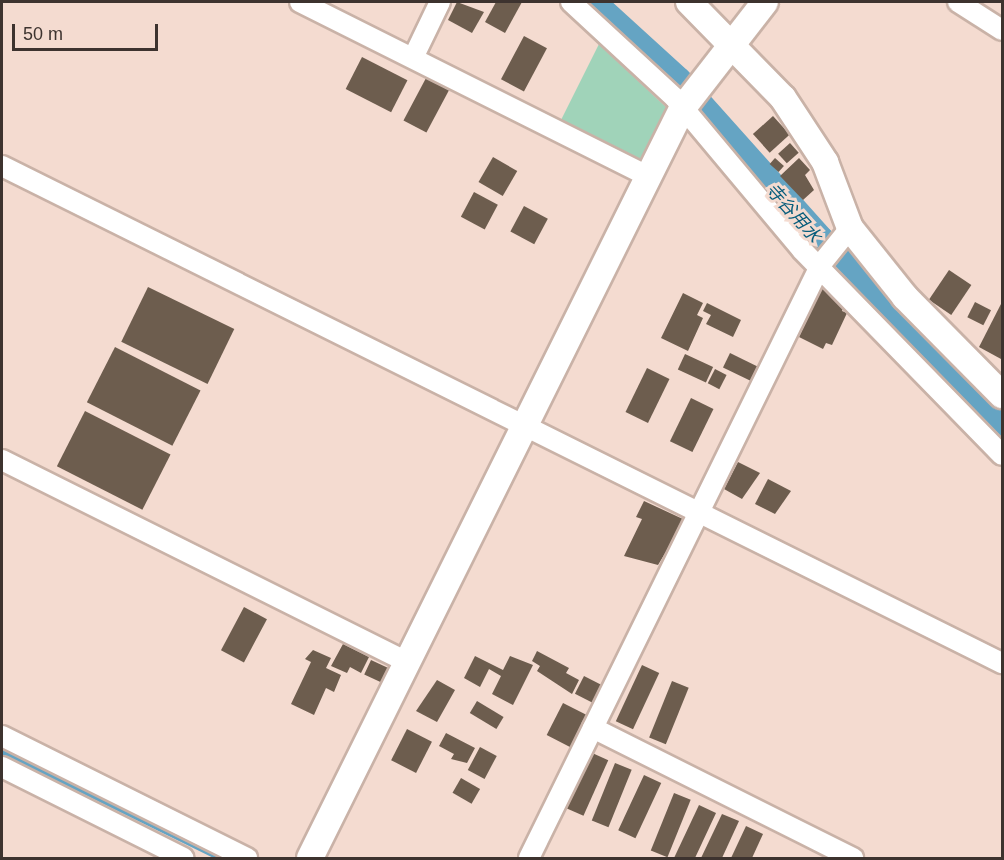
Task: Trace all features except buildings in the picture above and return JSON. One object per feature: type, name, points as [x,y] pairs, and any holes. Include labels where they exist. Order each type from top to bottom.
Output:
[{"type":"street","points":[[300,2],[648,176]]},
{"type":"street","points":[[413,58],[440,2]]},
{"type":"street","points":[[571,2],[682,109],[802,250],[833,249],[905,297],[1002,395]]},
{"type":"street","points":[[689,2],[783,98],[815,144],[833,249],[1002,455]]},
{"type":"street","points":[[310,858],[682,109],[729,43],[765,2]]},
{"type":"street","points":[[958,2],[1002,30]]},
{"type":"street","points":[[2,166],[1002,663]]},
{"type":"street","points":[[529,858],[699,513],[833,249]]},
{"type":"street","points":[[2,460],[408,662]]},
{"type":"street","points":[[593,728],[853,858]]},
{"type":"street","points":[[2,736],[247,858]]},
{"type":"street","points":[[2,767],[184,858]]},
{"type":"green space","points":[[599,44],[668,109],[642,173],[556,130]]},
{"type":"waterway","name":"寺谷用水","points":[[587,2],[676,83],[818,242],[1002,421]]},
{"type":"waterway","points":[[2,751],[220,858]]}]
